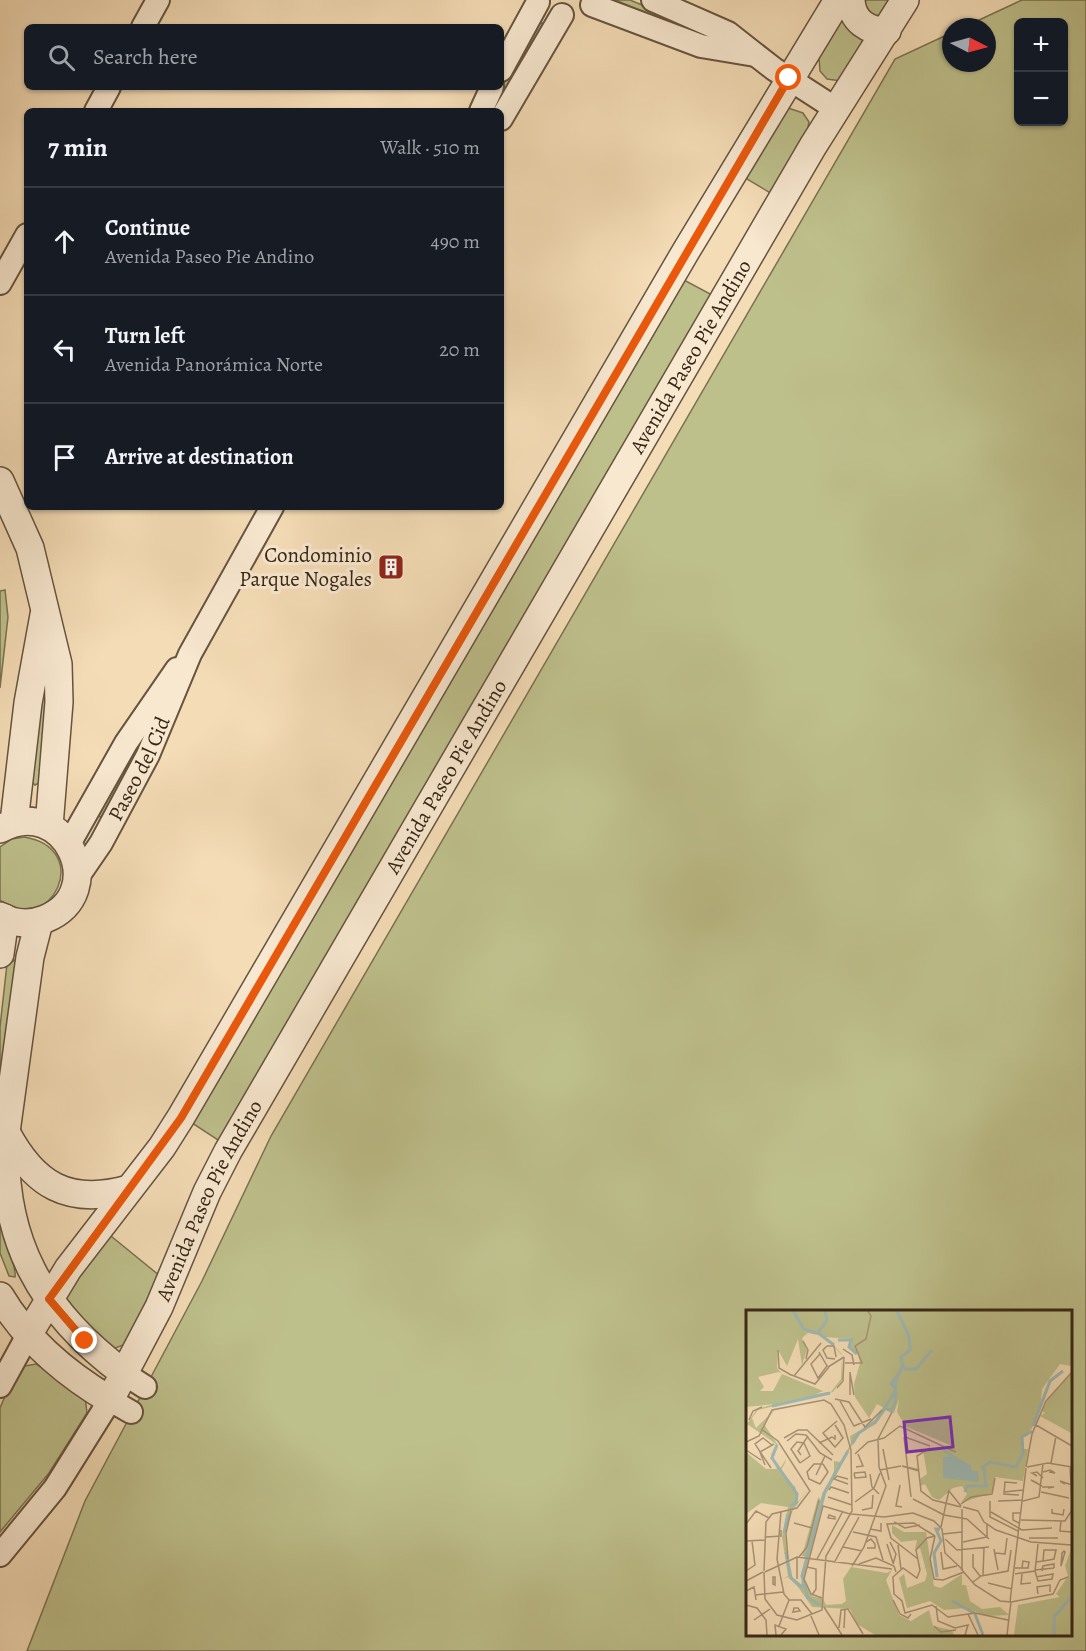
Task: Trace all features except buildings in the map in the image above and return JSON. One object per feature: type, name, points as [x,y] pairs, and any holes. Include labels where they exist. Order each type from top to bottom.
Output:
[{"type":"street","points":[[145,24],[158,0]]},
{"type":"street","points":[[653,0],[711,24],[836,109]]},
{"type":"street","points":[[0,1386],[49,1299],[181,1118],[789,78],[838,0]]},
{"type":"street","points":[[851,0],[854,14],[865,26],[888,31]]},
{"type":"street","name":"Avenida Paseo Pie Andino","points":[[0,1555],[121,1406],[135,1381],[159,1307],[211,1183],[228,1151],[836,109],[888,31],[905,0]]},
{"type":"street","points":[[504,64],[538,1],[553,13],[562,15],[578,13],[593,2],[701,45],[755,55]]},
{"type":"street","points":[[504,114],[562,15]]},
{"type":"street","points":[[98,108],[107,90]]},
{"type":"street","points":[[482,108],[491,90]]},
{"type":"street","points":[[0,283],[24,240]]},
{"type":"street","points":[[0,481],[30,549],[44,614],[55,647],[60,683],[59,835]]},
{"type":"street","name":"Paseo del Cid","points":[[77,878],[100,843],[148,755],[190,654],[270,510]]},
{"type":"street","points":[[0,954],[2,917],[21,923],[39,922],[57,913],[65,906],[77,878],[76,860],[59,835],[32,821],[7,826],[44,614]]},
{"type":"street","name":"Paseo del Cid","points":[[59,835],[141,718],[190,654]]},
{"type":"street","points":[[39,922],[30,957],[6,1132],[4,1153],[9,1208],[17,1244],[29,1269],[49,1299],[85,1341],[135,1381]]},
{"type":"street","points":[[6,1132],[23,1162],[33,1173],[52,1186],[89,1194],[114,1193],[129,1188]]},
{"type":"street","points":[[0,1289],[17,1287],[26,1279],[29,1269]]},
{"type":"street","points":[[0,1296],[28,1335],[69,1373],[121,1406]]},
{"type":"green space","points":[[615,0],[630,0],[693,26],[694,31],[691,32]]},
{"type":"green space","points":[[866,0],[896,0],[884,23],[861,10]]},
{"type":"green space","points":[[1022,0],[1086,0],[1086,1651],[27,1651],[85,1501],[202,1281],[271,1136],[895,59],[942,37],[942,72],[996,72],[996,18],[983,18]]},
{"type":"green space","points":[[847,11],[870,37],[841,81],[827,79],[820,71],[819,57]]},
{"type":"green space","points":[[543,23],[545,27],[500,99],[497,96],[500,90],[504,90],[504,83],[537,24]]},
{"type":"green space","points":[[788,108],[803,113],[809,122],[807,132],[772,194],[742,176]]},
{"type":"green space","points":[[682,279],[714,296],[221,1142],[189,1121]]},
{"type":"green space","points":[[5,590],[8,617],[0,688],[0,591]]},
{"type":"green space","points":[[43,697],[49,701],[41,782],[35,785],[30,780],[39,699]]},
{"type":"green space","points":[[141,742],[143,747],[105,816],[100,817],[97,813],[136,743]]},
{"type":"green space","points":[[24,837],[45,844],[57,857],[61,872],[58,887],[49,900],[36,908],[19,909],[0,900],[0,847],[12,839]]},
{"type":"green space","points":[[15,960],[18,964],[0,1115],[0,1027],[7,964]]},
{"type":"green space","points":[[0,1219],[12,1258],[15,1277],[9,1276],[0,1253]]},
{"type":"green space","points":[[106,1232],[160,1276],[129,1343],[110,1350],[64,1302],[65,1289]]},
{"type":"green space","points":[[36,1364],[85,1397],[87,1413],[49,1473],[0,1532],[0,1408],[9,1387],[25,1366]]},
{"type":"place","name":"Condominio Parque Nogales","points":[[391,567]]},
{"type":"route","points":[[85,1341],[49,1299],[68,1269],[162,1147],[181,1118],[789,78]]}]
